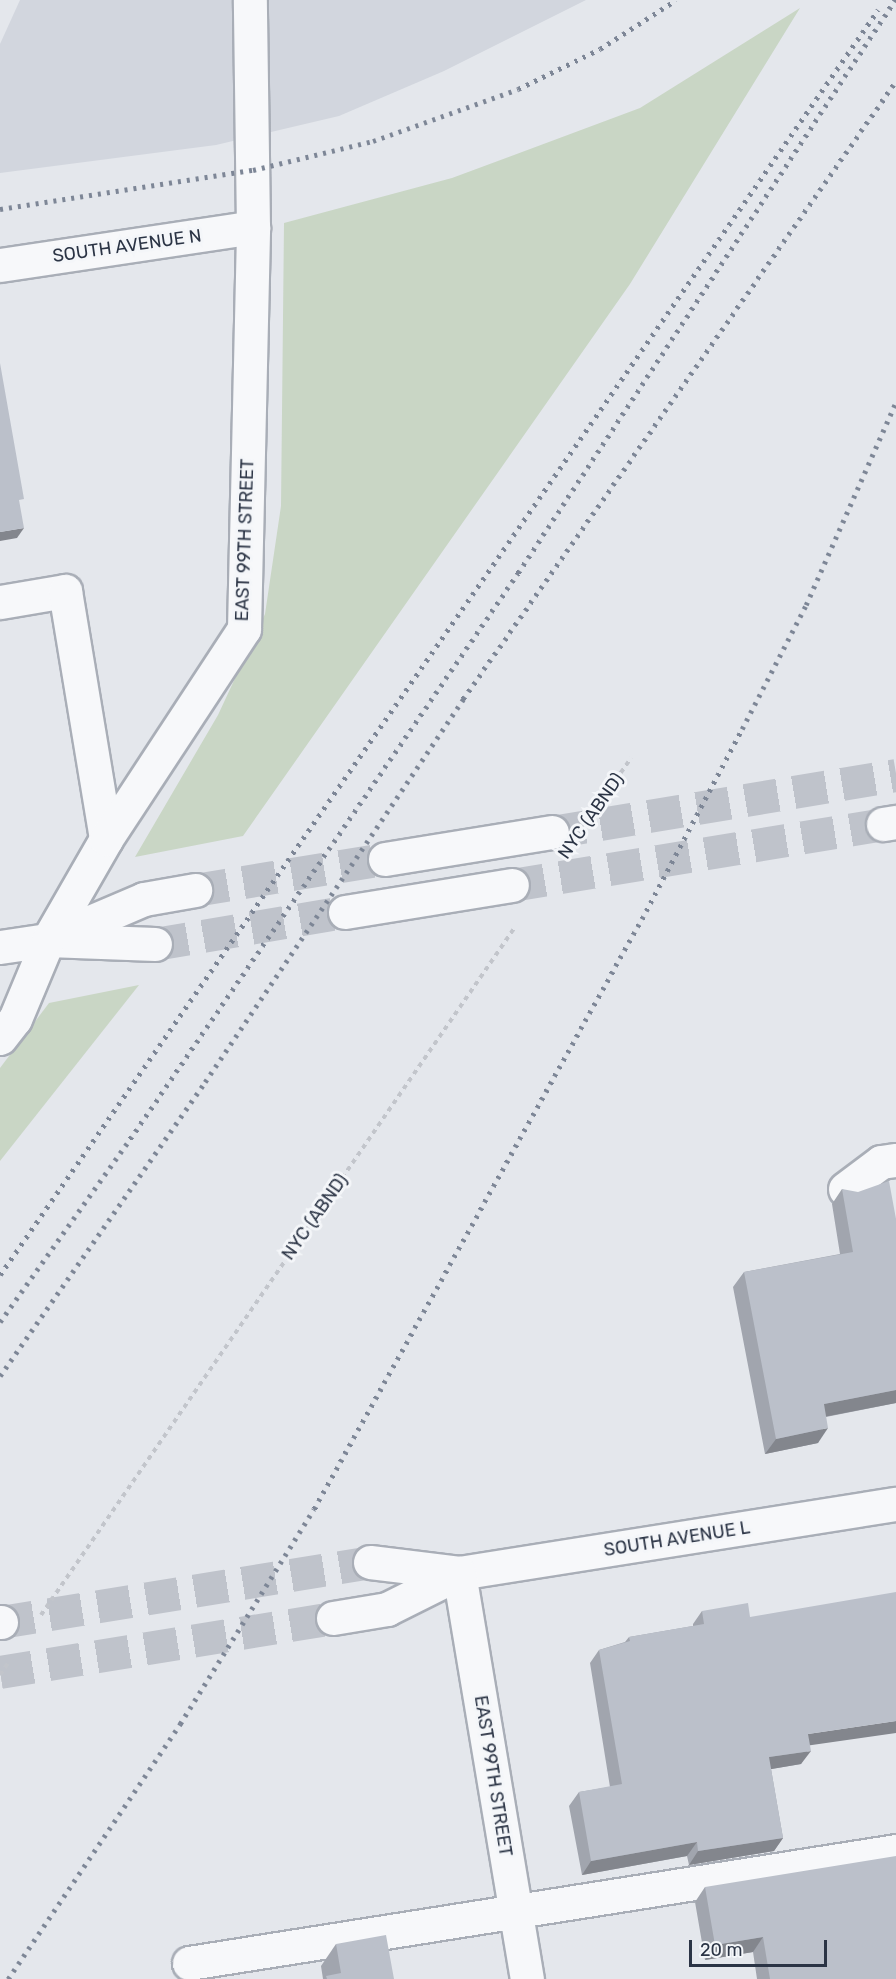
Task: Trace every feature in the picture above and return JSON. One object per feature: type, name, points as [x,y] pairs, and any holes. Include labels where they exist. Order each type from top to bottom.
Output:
[{"type":"street","name":"EAST 99TH STREET","points":[[0,1038],[15,1019],[48,940],[106,839],[244,629],[253,227],[250,0]]},
{"type":"street","name":"SOUTH AVENUE N","points":[[0,265],[253,227]]},
{"type":"street","points":[[0,602],[65,591],[106,839]]},
{"type":"street","points":[[385,859],[568,829]]},
{"type":"street","points":[[345,912],[512,885]]},
{"type":"street","points":[[48,940],[144,899],[195,890]]},
{"type":"street","points":[[0,947],[48,940],[155,944]]},
{"type":"street","points":[[845,1189],[881,1162],[896,1160]]},
{"type":"street","name":"SOUTH AVENUE L","points":[[370,1562],[459,1573],[896,1504]]},
{"type":"street","name":"EAST 99TH STREET","points":[[459,1573],[527,1979]]},
{"type":"street","name":"SOUTH AVENUE L","points":[[333,1618],[387,1609],[459,1573]]},
{"type":"street","points":[[189,1963],[896,1851]]},
{"type":"path","name":"NYC (ABND)","points":[[568,829],[631,758]]},
{"type":"path","name":"NYC (ABND)","points":[[34,1626],[516,926]]},
{"type":"path","points":[[0,1675],[14,1655]]},
{"type":"shaded area","points":[[20,0],[586,0],[444,71],[339,116],[216,145],[0,173],[0,44]]},
{"type":"green space","points":[[800,8],[630,284],[243,836],[135,857],[218,715],[265,614],[281,506],[284,223],[452,178],[640,108]]},
{"type":"green space","points":[[139,985],[0,1161],[0,1068],[49,1003]]},
{"type":"building","points":[[0,363],[24,499],[19,500],[24,528],[0,532]]},
{"type":"building","points":[[889,1181],[896,1219],[896,1390],[824,1404],[828,1428],[776,1439],[744,1272],[853,1252],[842,1189],[858,1192]]},
{"type":"building","points":[[896,1592],[896,1721],[808,1734],[811,1751],[769,1757],[783,1838],[698,1851],[697,1842],[591,1861],[579,1792],[622,1784],[599,1650],[630,1641],[629,1637],[704,1624],[702,1611],[748,1603],[750,1617]]},
{"type":"building","points":[[896,1856],[896,1979],[770,1979],[763,1937],[715,1945],[705,1887]]},
{"type":"building","points":[[386,1935],[394,1979],[327,1979],[326,1976],[341,1973],[336,1944]]},
{"type":"tunnel","points":[[552,832],[896,775]]},
{"type":"tunnel","points":[[512,885],[883,824]]},
{"type":"tunnel","points":[[195,890],[385,859]]},
{"type":"tunnel","points":[[155,944],[345,912]]},
{"type":"tunnel","points":[[1,1622],[370,1562]]},
{"type":"tunnel","points":[[0,1672],[333,1618]]},
{"type":"railway","points":[[0,209],[253,170],[373,141],[518,89],[600,49],[676,0]]},
{"type":"railway","points":[[0,1322],[130,1139],[518,573],[895,0]]},
{"type":"railway","points":[[0,1275],[878,10]]},
{"type":"railway","points":[[0,1376],[205,1082],[463,699],[896,81]]},
{"type":"railway","points":[[8,1979],[180,1724],[314,1509],[646,911],[742,729],[806,605],[896,402]]}]
